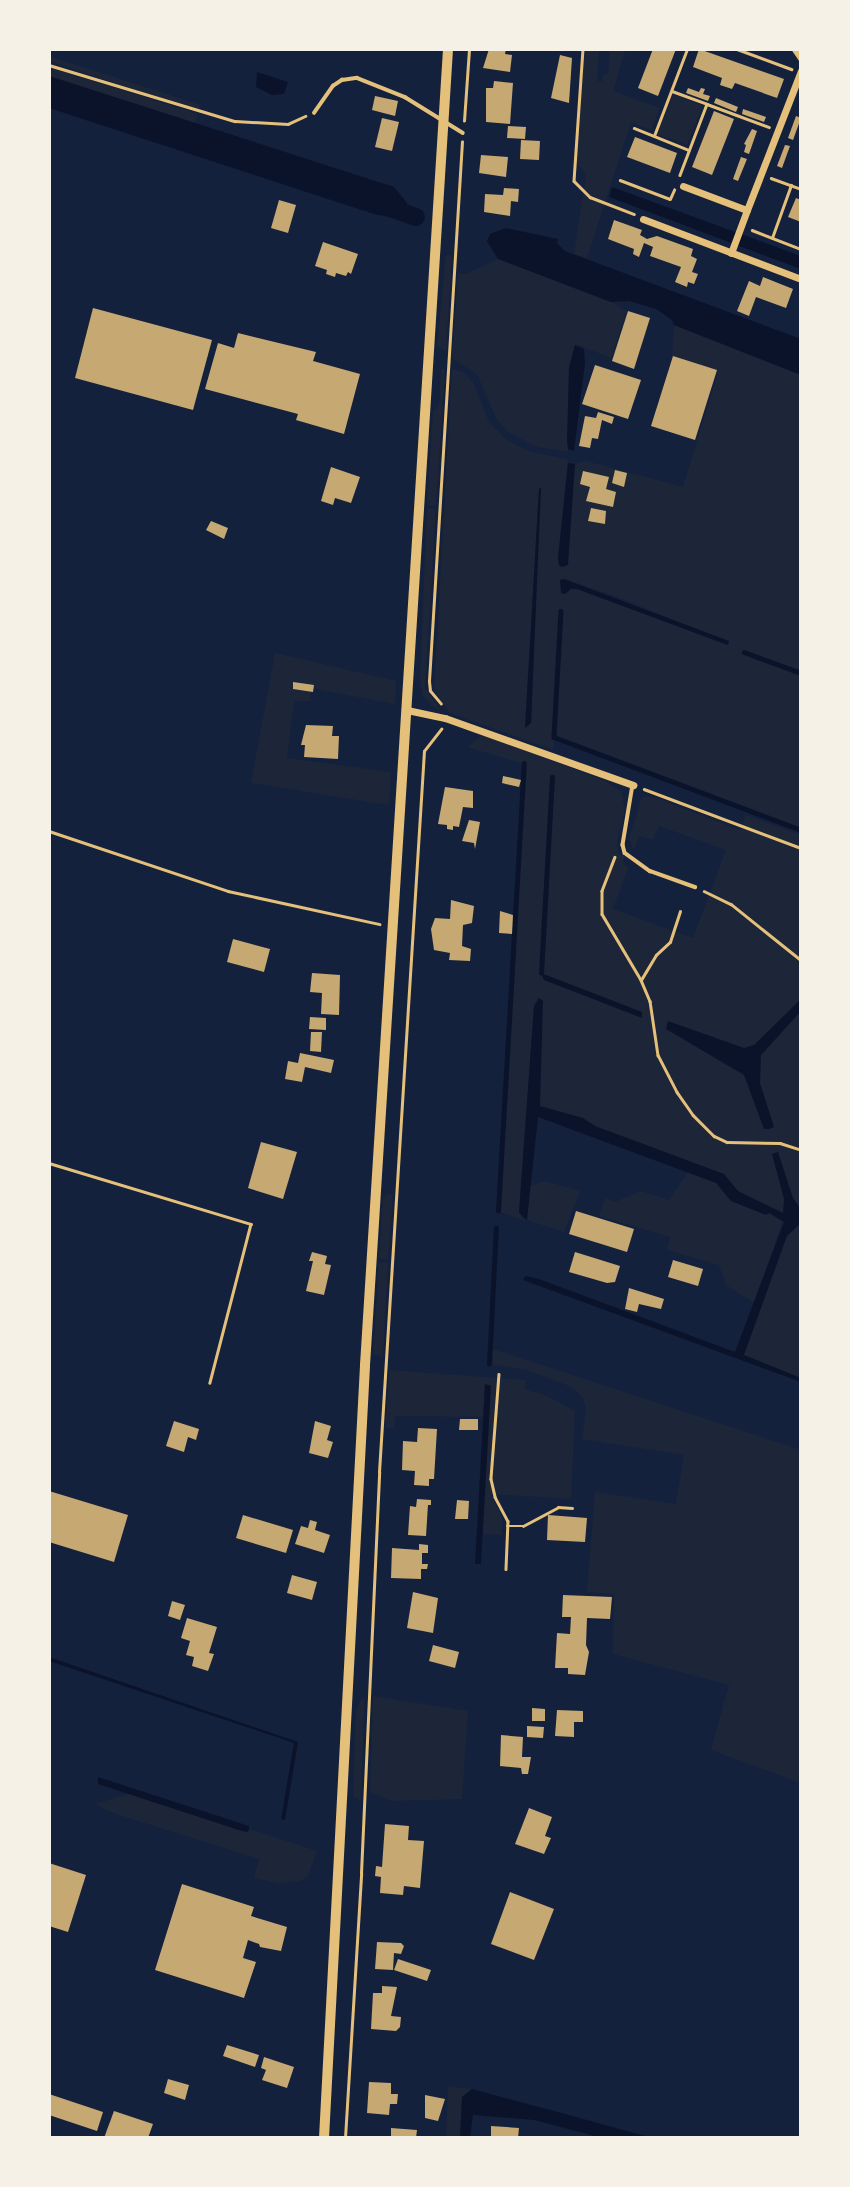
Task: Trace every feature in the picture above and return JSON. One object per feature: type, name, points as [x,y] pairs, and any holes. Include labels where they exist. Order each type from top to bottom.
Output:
[{"type":"main road","points":[[324,2138],[365,1365],[448,49]]},
{"type":"street","points":[[795,49],[801,58]]},
{"type":"street","points":[[732,249],[801,72]]},
{"type":"street","points":[[680,185],[747,211]]},
{"type":"street","points":[[643,219],[732,249],[801,279]]},
{"type":"street","points":[[407,710],[445,718],[633,785]]},
{"type":"lane","points":[[314,113],[333,86],[342,80],[357,78],[405,97],[463,134]]},
{"type":"lane","points":[[633,785],[623,845],[625,853],[636,864],[695,887]]},
{"type":"path","points":[[345,2138],[362,1860],[379,1472],[424,751],[444,725],[446,710],[430,691],[429,681],[469,49]]},
{"type":"path","points":[[583,49],[574,181],[590,197],[643,219]]},
{"type":"path","points":[[654,136],[687,49]]},
{"type":"path","points":[[737,49],[801,72]]},
{"type":"path","points":[[49,65],[235,121],[288,124],[314,113]]},
{"type":"path","points":[[672,91],[778,131]]},
{"type":"path","points":[[620,180],[670,199],[680,185],[689,150],[707,104]]},
{"type":"path","points":[[634,128],[689,150]]},
{"type":"path","points":[[762,174],[801,189]]},
{"type":"path","points":[[772,238],[791,185]]},
{"type":"path","points":[[740,228],[801,249]]},
{"type":"path","points":[[633,785],[801,848]]},
{"type":"path","points":[[49,831],[228,891],[392,926]]},
{"type":"path","points":[[623,845],[606,875],[600,904],[602,914],[641,980],[650,1001],[659,1055],[677,1092],[694,1115],[715,1136],[727,1142],[780,1143],[801,1150]]},
{"type":"path","points":[[695,887],[731,904],[801,960]]},
{"type":"path","points":[[641,980],[656,955],[670,942],[680,912]]},
{"type":"path","points":[[49,1163],[251,1224],[210,1383]]},
{"type":"path","points":[[499,1374],[491,1479],[507,1526],[506,1569]]},
{"type":"path","points":[[507,1526],[523,1526],[558,1507],[572,1508]]},
{"type":"shaded area","points":[[585,49],[599,49],[597,81],[602,82],[603,76],[608,73],[610,49],[625,49],[613,91],[660,108],[651,130],[631,122],[587,258],[574,254],[586,175],[574,158]]},
{"type":"shaded area","points":[[49,56],[201,105],[199,109],[156,97],[49,61]]},
{"type":"shaded area","points":[[49,67],[198,114],[195,123],[49,76]]},
{"type":"shaded area","points":[[257,72],[288,82],[284,94],[272,95],[256,87]]},
{"type":"shaded area","points":[[49,76],[394,187],[407,203],[404,213],[393,217],[377,215],[49,108]]},
{"type":"shaded area","points":[[673,94],[703,106],[687,145],[657,134]]},
{"type":"shaded area","points":[[612,187],[801,256],[801,269],[609,197]]},
{"type":"shaded area","points":[[506,228],[558,239],[557,243],[565,251],[801,339],[801,375],[674,325],[672,320],[656,309],[629,301],[611,302],[498,259],[487,241],[490,234]]},
{"type":"shaded area","points":[[446,255],[452,255],[446,351],[437,346]]},
{"type":"shaded area","points":[[498,259],[611,302],[627,311],[611,358],[579,345],[570,409],[568,452],[534,446],[507,431],[497,420],[477,374],[452,358],[458,273],[466,274]]},
{"type":"shaded area","points":[[674,325],[801,375],[801,830],[555,738],[553,750],[450,713],[434,690],[452,369],[463,372],[473,382],[489,422],[507,440],[530,452],[568,459],[558,558],[575,464],[586,461],[683,487],[718,372],[672,358]],"holes":[[[539,489],[531,723],[525,725]],[[564,579],[612,595],[729,642],[727,645],[577,589],[561,593]]]},
{"type":"shaded area","points":[[575,345],[584,349],[585,363],[574,451],[568,449],[567,440],[569,367]]},
{"type":"shaded area","points":[[441,369],[445,369],[436,506],[427,505],[433,411],[439,406]]},
{"type":"shaded area","points":[[568,463],[575,464],[568,565],[562,567],[558,558]]},
{"type":"shaded area","points":[[541,488],[531,723],[525,728],[539,489]]},
{"type":"shaded area","points":[[427,508],[436,509],[425,688],[441,711],[423,696],[420,680]]},
{"type":"shaded area","points":[[564,579],[729,641],[728,645],[577,589],[561,593],[560,580]]},
{"type":"shaded area","points":[[275,653],[396,681],[395,704],[311,688],[310,701],[294,701],[287,758],[391,772],[389,805],[251,783]]},
{"type":"shaded area","points":[[483,734],[603,780],[621,791],[625,809],[617,842],[619,854],[625,856],[623,862],[628,868],[613,909],[693,938],[726,850],[659,826],[653,840],[639,836],[634,850],[629,838],[642,797],[651,796],[740,830],[746,815],[801,835],[801,1382],[742,1360],[791,1211],[783,1213],[770,1209],[737,1191],[534,1106],[540,998],[534,1006],[519,1212],[525,1221],[498,1211],[524,764],[467,747]]},
{"type":"shaded area","points":[[541,973],[642,1012],[642,1018],[544,980]]},
{"type":"shaded area","points":[[539,998],[543,1001],[540,1106],[583,1118],[595,1126],[724,1174],[738,1191],[783,1213],[784,1199],[772,1154],[778,1152],[793,1198],[801,1209],[801,1223],[787,1236],[744,1355],[801,1378],[801,1382],[523,1280],[525,1276],[539,1279],[735,1352],[784,1222],[769,1213],[766,1215],[731,1201],[716,1183],[538,1117],[527,1220],[522,1216],[519,1212],[534,1006]]},
{"type":"shaded area","points":[[801,999],[801,1011],[761,1055],[760,1083],[774,1127],[769,1129],[764,1129],[744,1075],[666,1029],[668,1021],[744,1048],[754,1045]]},
{"type":"shaded area","points":[[688,1172],[716,1183],[783,1220],[754,1303],[726,1285],[719,1265],[667,1250],[670,1237],[599,1216],[605,1198],[615,1202],[641,1191],[669,1200]]},
{"type":"shaded area","points":[[545,1181],[580,1191],[564,1232],[527,1220],[529,1186]]},
{"type":"shaded area","points":[[387,1194],[393,1194],[388,1259],[379,1259],[383,1198]]},
{"type":"shaded area","points":[[379,1262],[388,1263],[383,1358],[373,1354]]},
{"type":"shaded area","points":[[490,1348],[801,1450],[801,1783],[711,1750],[729,1685],[613,1654],[614,1594],[587,1592],[595,1492],[676,1504],[684,1455],[582,1439],[586,1409],[583,1398],[572,1387],[527,1370],[489,1364]]},
{"type":"shaded area","points":[[389,1370],[525,1380],[525,1390],[543,1394],[575,1411],[571,1499],[491,1494],[502,1518],[502,1535],[482,1534],[490,1385],[485,1385],[483,1417],[395,1416],[394,1428],[385,1428]]},
{"type":"shaded area","points":[[485,1384],[491,1386],[481,1564],[475,1564]]},
{"type":"shaded area","points":[[49,1657],[298,1742],[285,1820],[281,1819],[294,1743],[49,1661]]},
{"type":"shaded area","points":[[373,1696],[468,1711],[462,1799],[391,1801],[370,1792]]},
{"type":"shaded area","points":[[365,1697],[361,1801],[353,1796],[356,1711],[361,1699]]},
{"type":"shaded area","points":[[98,1777],[249,1826],[248,1832],[98,1784]]},
{"type":"shaded area","points":[[129,1794],[242,1831],[249,1829],[317,1851],[308,1876],[300,1881],[279,1883],[254,1878],[259,1859],[113,1813],[95,1804]]},
{"type":"shaded area","points":[[448,2086],[472,2089],[462,2097],[460,2138],[446,2138]]},
{"type":"shaded area","points":[[472,2089],[652,2138],[602,2138],[534,2120],[473,2115],[470,2138],[460,2138],[462,2097]]},
{"type":"building","points":[[489,49],[506,49],[505,54],[512,55],[510,72],[483,68]]},
{"type":"building","points":[[653,49],[676,49],[658,96],[638,88]]},
{"type":"building","points":[[699,49],[784,79],[777,98],[735,83],[732,89],[720,85],[722,78],[693,67]]},
{"type":"building","points":[[560,55],[572,58],[569,103],[551,98]]},
{"type":"building","points":[[494,81],[513,83],[510,124],[486,122],[486,88],[493,88]]},
{"type":"building","points":[[688,88],[699,92],[701,88],[705,89],[703,94],[710,96],[708,101],[686,93]]},
{"type":"building","points":[[375,96],[398,101],[395,116],[372,110]]},
{"type":"building","points":[[716,98],[738,107],[736,112],[714,103]]},
{"type":"building","points":[[743,109],[766,117],[764,122],[742,114]]},
{"type":"building","points":[[714,111],[734,119],[712,175],[692,167]]},
{"type":"building","points":[[796,116],[801,118],[793,140],[788,138]]},
{"type":"building","points":[[382,118],[399,122],[392,151],[375,147]]},
{"type":"building","points":[[508,126],[526,127],[525,139],[507,138]]},
{"type":"building","points":[[752,129],[757,131],[749,154],[744,152],[744,144]]},
{"type":"building","points":[[635,137],[677,153],[670,173],[627,157]]},
{"type":"building","points":[[521,140],[540,141],[539,160],[520,159]]},
{"type":"building","points":[[785,145],[790,146],[782,168],[777,166]]},
{"type":"building","points":[[481,155],[508,157],[506,177],[479,173]]},
{"type":"building","points":[[741,157],[747,159],[738,181],[733,179]]},
{"type":"building","points":[[504,188],[519,189],[518,202],[511,201],[510,216],[484,212],[485,194],[503,195]]},
{"type":"building","points":[[796,198],[801,200],[801,222],[788,217]]},
{"type":"building","points":[[279,200],[296,205],[288,233],[271,228]]},
{"type":"building","points":[[614,220],[642,230],[640,235],[647,239],[657,236],[693,249],[691,256],[697,259],[692,272],[698,274],[694,284],[688,282],[687,287],[675,282],[681,267],[650,256],[653,247],[644,243],[639,257],[633,254],[634,249],[608,239]]},
{"type":"building","points":[[323,242],[358,254],[351,274],[348,272],[346,276],[336,273],[335,277],[326,274],[327,270],[315,266]]},
{"type":"building","points":[[763,277],[793,289],[786,308],[756,297],[749,316],[737,311],[749,281],[760,286]]},
{"type":"building","points":[[93,308],[212,340],[193,410],[75,378]]},
{"type":"building","points":[[628,311],[650,318],[634,369],[612,361]]},
{"type":"building","points":[[238,333],[316,352],[313,361],[360,374],[344,434],[296,420],[298,414],[205,389],[218,343],[234,348]]},
{"type":"building","points":[[673,356],[717,370],[695,440],[651,426]]},
{"type":"building","points":[[595,365],[641,380],[628,419],[582,404]]},
{"type":"building","points":[[598,412],[614,417],[612,424],[602,420],[598,439],[592,438],[590,448],[579,446],[585,416],[596,418]]},
{"type":"building","points":[[331,467],[360,477],[351,503],[335,498],[333,505],[321,501]]},
{"type":"building","points":[[615,470],[627,473],[624,487],[612,483]]},
{"type":"building","points":[[583,471],[609,477],[606,489],[616,492],[613,507],[586,501],[590,487],[580,484]]},
{"type":"building","points":[[591,508],[606,511],[605,524],[588,521]]},
{"type":"building","points":[[211,521],[228,528],[224,539],[206,530]]},
{"type":"building","points":[[293,682],[314,685],[313,692],[293,689]]},
{"type":"building","points":[[306,725],[333,726],[332,736],[339,736],[338,759],[304,757],[305,745],[301,745]]},
{"type":"building","points":[[503,776],[521,780],[519,787],[502,783]]},
{"type":"building","points":[[445,787],[473,791],[473,808],[463,807],[459,827],[453,826],[453,830],[447,829],[447,825],[438,824]]},
{"type":"building","points":[[469,820],[480,822],[475,849],[474,843],[462,841]]},
{"type":"building","points":[[451,900],[474,906],[472,923],[463,925],[462,946],[471,949],[470,961],[449,960],[450,953],[434,950],[431,929],[435,918],[450,919]]},
{"type":"building","points":[[500,911],[513,915],[512,934],[499,933]]},
{"type":"building","points":[[233,939],[270,949],[264,972],[227,962]]},
{"type":"building","points":[[312,973],[340,975],[339,1015],[321,1014],[322,993],[310,992]]},
{"type":"building","points":[[310,1017],[326,1018],[326,1030],[309,1029]]},
{"type":"building","points":[[311,1032],[322,1032],[321,1052],[310,1051]]},
{"type":"building","points":[[300,1053],[334,1060],[331,1073],[305,1067],[302,1082],[285,1079],[288,1061],[298,1063]]},
{"type":"building","points":[[261,1142],[297,1152],[283,1199],[248,1188]]},
{"type":"building","points":[[576,1211],[634,1229],[627,1252],[569,1234]]},
{"type":"building","points":[[312,1252],[327,1256],[325,1264],[331,1265],[324,1295],[306,1291],[313,1261],[309,1261]]},
{"type":"building","points":[[575,1252],[620,1266],[615,1282],[607,1283],[569,1272]]},
{"type":"building","points":[[673,1260],[703,1269],[698,1286],[668,1277]]},
{"type":"building","points":[[629,1288],[664,1299],[661,1309],[639,1304],[637,1312],[625,1309]]},
{"type":"building","points":[[460,1419],[478,1419],[478,1430],[459,1430]]},
{"type":"building","points":[[174,1421],[199,1429],[196,1440],[188,1437],[184,1452],[166,1446]]},
{"type":"building","points":[[315,1421],[331,1426],[327,1440],[333,1442],[328,1458],[309,1453]]},
{"type":"building","points":[[418,1428],[437,1429],[434,1479],[429,1479],[429,1486],[414,1485],[415,1471],[402,1470],[403,1441],[417,1442]]},
{"type":"building","points":[[49,1491],[128,1515],[114,1562],[49,1542]]},
{"type":"building","points":[[417,1499],[431,1500],[431,1505],[428,1505],[426,1536],[408,1535],[410,1506],[416,1507]]},
{"type":"building","points":[[457,1500],[469,1501],[468,1519],[455,1519]]},
{"type":"building","points":[[243,1515],[293,1530],[286,1553],[236,1538]]},
{"type":"building","points":[[548,1515],[587,1518],[585,1542],[547,1540]]},
{"type":"building","points":[[310,1520],[317,1522],[315,1530],[330,1535],[324,1553],[295,1544],[301,1526],[308,1528]]},
{"type":"building","points":[[419,1544],[428,1545],[428,1553],[422,1553],[422,1564],[428,1564],[427,1569],[421,1569],[421,1579],[391,1578],[392,1548],[419,1550]]},
{"type":"building","points":[[292,1575],[317,1582],[312,1600],[287,1593]]},
{"type":"building","points":[[413,1592],[438,1598],[433,1633],[407,1628]]},
{"type":"building","points":[[563,1595],[612,1597],[610,1619],[587,1618],[586,1645],[589,1652],[585,1675],[568,1674],[568,1668],[555,1668],[557,1633],[570,1634],[571,1617],[562,1617]]},
{"type":"building","points":[[172,1601],[185,1605],[180,1620],[168,1616]]},
{"type":"building","points":[[187,1618],[217,1627],[209,1653],[214,1654],[208,1671],[192,1666],[194,1657],[186,1655],[190,1641],[181,1638]]},
{"type":"building","points":[[433,1645],[459,1652],[455,1668],[429,1661]]},
{"type":"building","points":[[532,1708],[545,1709],[545,1721],[532,1721]]},
{"type":"building","points":[[557,1710],[583,1711],[583,1722],[574,1722],[574,1737],[555,1736]]},
{"type":"building","points":[[527,1726],[544,1727],[543,1738],[527,1737]]},
{"type":"building","points":[[501,1735],[523,1737],[522,1757],[531,1757],[528,1774],[522,1774],[521,1768],[500,1766]]},
{"type":"building","points":[[529,1808],[552,1817],[545,1836],[551,1838],[544,1854],[515,1844]]},
{"type":"building","points":[[385,1824],[409,1826],[408,1840],[424,1841],[420,1888],[404,1886],[403,1895],[380,1893],[381,1877],[375,1876],[376,1866],[382,1867]]},
{"type":"building","points":[[49,1863],[86,1875],[68,1932],[49,1926]]},
{"type":"building","points":[[182,1884],[254,1907],[251,1916],[287,1927],[281,1951],[260,1947],[248,1940],[243,1958],[256,1962],[244,1998],[155,1970]]},
{"type":"building","points":[[510,1892],[554,1909],[534,1960],[491,1944]]},
{"type":"building","points":[[377,1942],[401,1943],[404,1946],[401,1954],[394,1953],[393,1970],[375,1969]]},
{"type":"building","points":[[398,1959],[431,1970],[427,1981],[394,1970]]},
{"type":"building","points":[[382,1986],[397,1987],[391,2016],[401,2017],[400,2027],[396,2031],[371,2029],[373,1993],[382,1993]]},
{"type":"building","points":[[227,2045],[259,2055],[255,2067],[223,2056]]},
{"type":"building","points":[[264,2057],[294,2067],[287,2088],[262,2080],[266,2070],[261,2068]]},
{"type":"building","points":[[168,2079],[189,2085],[185,2100],[164,2093]]},
{"type":"building","points":[[369,2082],[391,2083],[391,2094],[398,2094],[397,2104],[390,2104],[389,2115],[367,2113]]},
{"type":"building","points":[[49,2094],[103,2112],[97,2131],[49,2115]]},
{"type":"building","points":[[425,2095],[445,2099],[438,2121],[425,2118]]},
{"type":"building","points":[[114,2111],[153,2124],[148,2138],[104,2138]]},
{"type":"building","points":[[491,2126],[519,2128],[518,2138],[491,2136]]},
{"type":"building","points":[[391,2128],[417,2130],[416,2138],[391,2138]]},
{"type":"waterway","points":[[381,205],[416,217]]},
{"type":"waterway","points":[[561,611],[554,737],[801,830]]},
{"type":"waterway","points":[[744,652],[801,673]]},
{"type":"waterway","points":[[498,1211],[524,764]]},
{"type":"waterway","points":[[541,973],[552,777]]},
{"type":"waterway","points":[[489,1364],[496,1228]]}]
